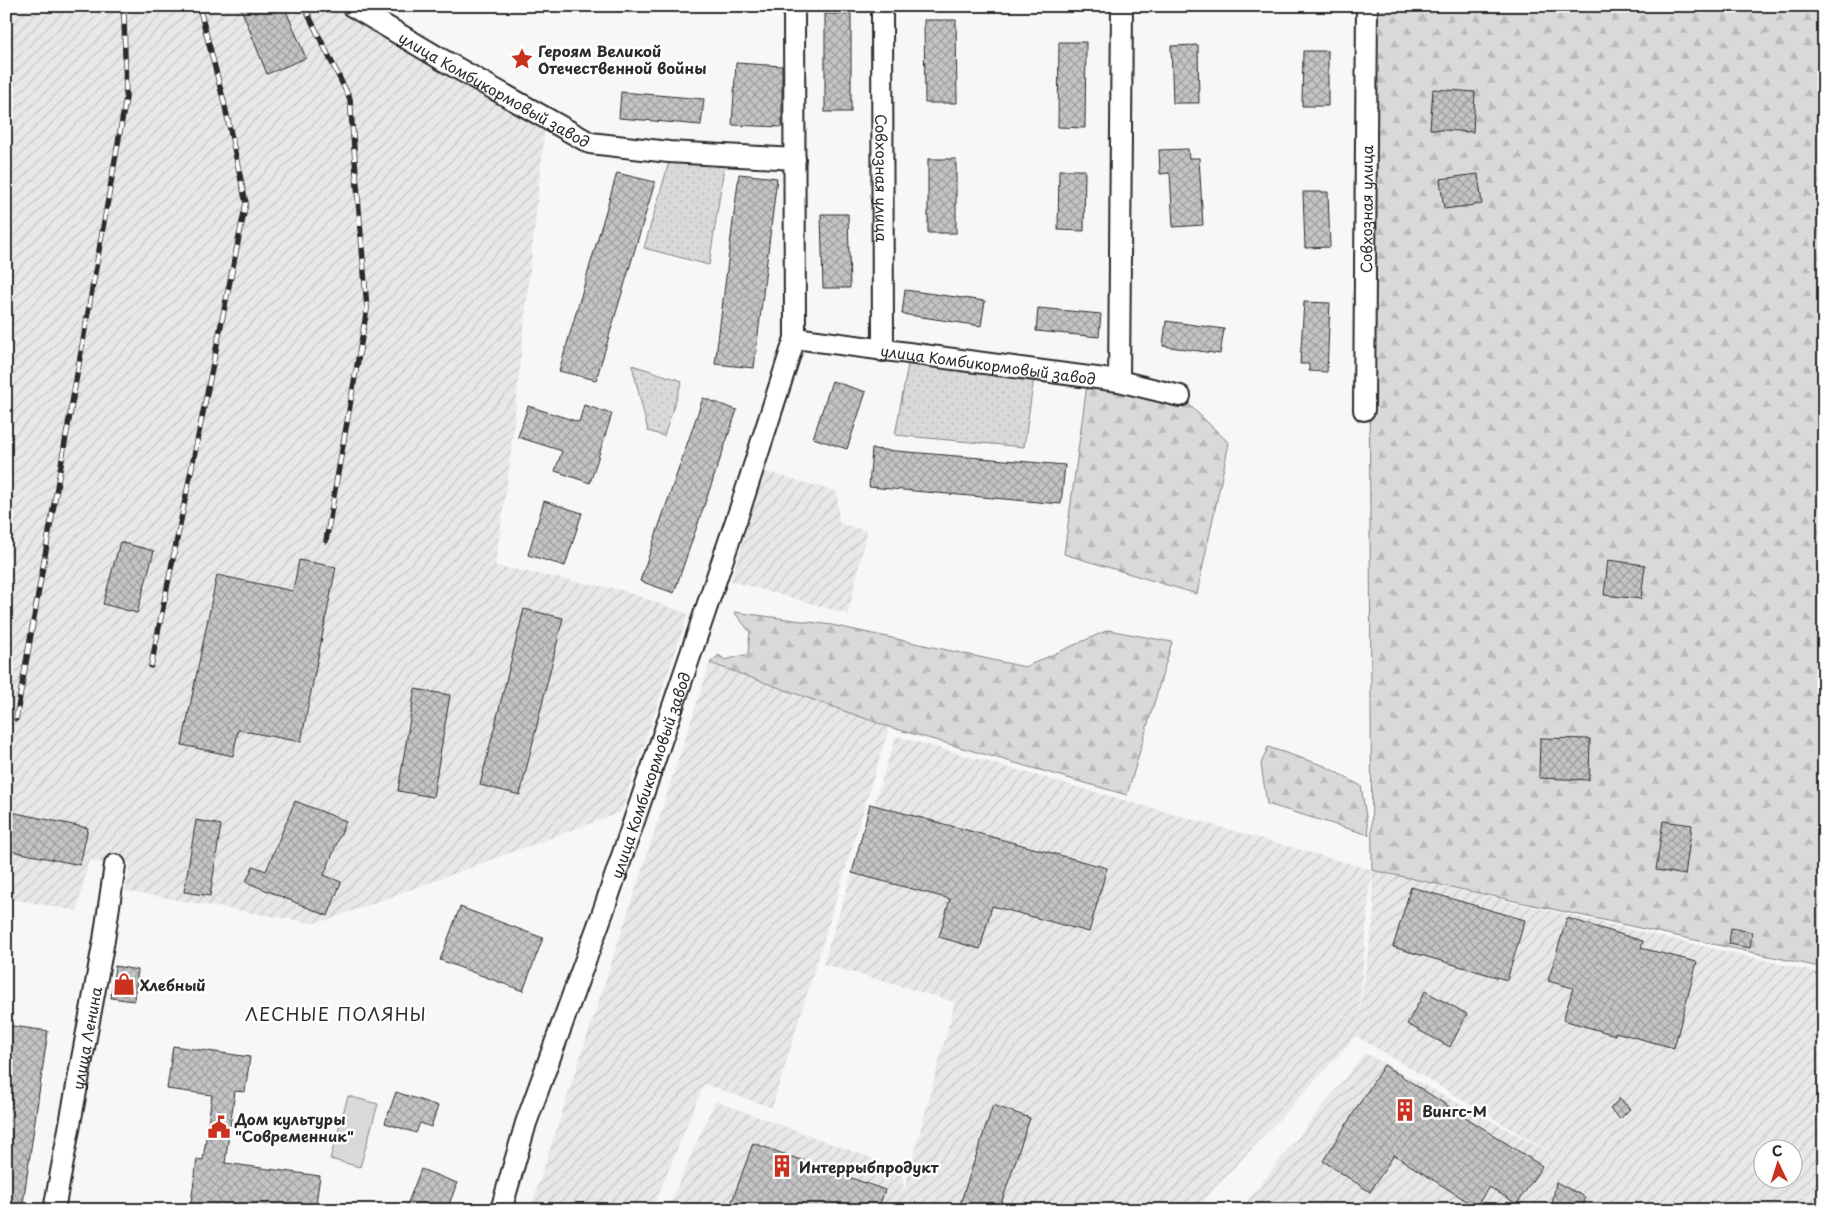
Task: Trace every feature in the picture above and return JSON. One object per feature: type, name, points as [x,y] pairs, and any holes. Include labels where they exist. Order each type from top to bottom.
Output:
[{"type":"street","name":"улица Комбикормовый завод","points":[[352,6],[441,59],[590,143],[669,152],[795,159]]},
{"type":"street","name":"улица Комбикормовый завод","points":[[501,1210],[526,1122],[606,902],[743,501],[796,338],[794,6]]},
{"type":"street","name":"Совхозная улица","points":[[882,6],[883,351]]},
{"type":"street","points":[[1119,381],[1122,6]]},
{"type":"street","name":"Совхозная улица","points":[[1364,410],[1366,6]]},
{"type":"street","name":"улица Комбикормовый завод","points":[[796,338],[1119,381],[1180,396]]},
{"type":"street","name":"улица Ленина","points":[[54,1210],[104,940],[115,865]]},
{"type":"shaded area","points":[[6,6],[352,6],[546,118],[509,469],[495,566],[621,590],[688,614],[621,812],[328,920],[312,923],[125,891],[130,867],[89,860],[77,911],[6,898]]},
{"type":"shaded area","points":[[764,471],[837,492],[839,523],[867,531],[848,614],[731,581]]},
{"type":"shaded area","points":[[710,663],[889,727],[772,1108],[704,1084],[652,1210],[530,1210]]},
{"type":"shaded area","points":[[896,736],[1372,870],[1824,974],[1824,1210],[1271,1210],[1245,1204],[1365,1053],[1558,1157],[1356,1036],[1195,1210],[667,1210],[715,1101],[901,1169],[904,1191],[955,1002],[823,964]],"holes":[[[1372,874],[1374,912],[1358,1023]]]},
{"type":"green space","points":[[1367,6],[1824,6],[1824,968],[1372,870]]},
{"type":"green space","points":[[672,152],[726,155],[709,265],[644,248]]},
{"type":"green space","points":[[910,354],[1035,370],[1024,447],[895,435]]},
{"type":"green space","points":[[632,365],[682,381],[664,436],[648,431]]},
{"type":"green space","points":[[1088,377],[1180,396],[1229,443],[1197,594],[1064,554]]},
{"type":"green space","points":[[734,612],[832,625],[1025,667],[1108,630],[1172,642],[1127,795],[889,727],[710,663],[719,655],[725,660],[748,654],[750,632]]},
{"type":"green space","points":[[1268,747],[1325,766],[1361,786],[1369,835],[1267,804],[1261,764]]},
{"type":"green space","points":[[348,1096],[378,1104],[360,1167],[330,1159]]},
{"type":"building","points":[[240,6],[284,6],[306,58],[267,74]]},
{"type":"building","points":[[825,14],[851,14],[851,112],[825,112]]},
{"type":"building","points":[[924,20],[956,20],[957,103],[925,103]]},
{"type":"building","points":[[1059,42],[1086,42],[1085,128],[1058,127]]},
{"type":"building","points":[[1198,45],[1199,103],[1173,103],[1171,46]]},
{"type":"building","points":[[1303,51],[1328,51],[1328,106],[1302,106]]},
{"type":"building","points":[[736,63],[782,66],[782,127],[732,125]]},
{"type":"building","points":[[1433,89],[1475,92],[1473,132],[1430,129]]},
{"type":"building","points":[[621,92],[704,99],[701,125],[619,118]]},
{"type":"building","points":[[1188,149],[1189,158],[1199,158],[1203,225],[1173,227],[1170,173],[1160,174],[1159,150]]},
{"type":"building","points":[[928,159],[956,159],[956,233],[928,233]]},
{"type":"building","points":[[1059,170],[1085,170],[1084,231],[1058,230]]},
{"type":"building","points":[[617,173],[655,182],[596,380],[559,371]]},
{"type":"building","points":[[739,174],[777,178],[754,368],[715,364]]},
{"type":"building","points":[[1478,174],[1482,204],[1444,209],[1440,179]]},
{"type":"building","points":[[1303,192],[1328,192],[1330,247],[1305,248]]},
{"type":"building","points":[[821,214],[848,214],[850,288],[823,288]]},
{"type":"building","points":[[905,290],[985,301],[981,326],[902,314]]},
{"type":"building","points":[[1304,302],[1330,303],[1327,372],[1309,371],[1309,364],[1300,364]]},
{"type":"building","points":[[1038,308],[1101,314],[1099,337],[1036,331]]},
{"type":"building","points":[[1166,321],[1224,329],[1220,354],[1163,346]]},
{"type":"building","points":[[832,381],[866,392],[847,449],[813,438]]},
{"type":"building","points":[[703,398],[737,410],[674,593],[640,581]]},
{"type":"building","points":[[584,405],[612,414],[590,483],[555,471],[562,451],[518,437],[528,406],[579,422]]},
{"type":"building","points":[[872,449],[1065,465],[1061,504],[869,487]]},
{"type":"building","points":[[544,501],[582,513],[565,566],[528,555]]},
{"type":"building","points":[[120,542],[154,551],[137,613],[103,604]]},
{"type":"building","points":[[299,560],[336,567],[301,742],[238,730],[233,756],[182,745],[217,575],[293,591]]},
{"type":"building","points":[[1608,560],[1645,565],[1641,599],[1604,595]]},
{"type":"building","points":[[524,609],[563,618],[520,795],[480,785]]},
{"type":"building","points":[[415,689],[450,695],[433,797],[398,791]]},
{"type":"building","points":[[1540,738],[1590,739],[1589,780],[1539,778]]},
{"type":"building","points":[[295,801],[346,821],[324,875],[341,882],[328,916],[246,882],[253,866],[266,871]]},
{"type":"building","points":[[870,804],[1107,868],[1089,932],[992,906],[980,949],[939,937],[950,899],[852,873]]},
{"type":"building","points":[[6,811],[88,828],[80,865],[6,850]]},
{"type":"building","points":[[196,820],[221,825],[210,896],[184,892]]},
{"type":"building","points":[[1663,821],[1692,825],[1685,875],[1656,870]]},
{"type":"building","points":[[1411,887],[1525,920],[1507,980],[1393,947]]},
{"type":"building","points":[[460,907],[543,938],[523,991],[440,960]]},
{"type":"building","points":[[1567,918],[1643,941],[1641,948],[1697,962],[1674,1048],[1615,1032],[1615,1035],[1563,1020],[1573,988],[1548,981]]},
{"type":"building","points":[[1731,928],[1752,932],[1750,948],[1729,944]]},
{"type":"building","name":"Хлебный","points":[[115,966],[138,970],[134,1001],[111,998]]},
{"type":"building","points":[[1425,991],[1467,1014],[1450,1047],[1407,1024]]},
{"type":"building","points":[[6,1025],[48,1031],[22,1210],[6,1210]]},
{"type":"building","name":"Дом культуры \"Современник\"","points":[[173,1046],[250,1057],[245,1092],[235,1091],[225,1163],[320,1176],[315,1210],[190,1210],[197,1159],[203,1160],[212,1095],[167,1089]]},
{"type":"building","name":"Вингс-М","points":[[1384,1065],[1542,1166],[1517,1204],[1489,1187],[1476,1207],[1394,1155],[1370,1192],[1323,1161]]},
{"type":"building","points":[[396,1092],[438,1106],[431,1127],[420,1123],[416,1133],[385,1123]]},
{"type":"building","points":[[1620,1098],[1630,1109],[1620,1119],[1610,1109]]},
{"type":"building","points":[[993,1105],[1030,1118],[999,1210],[958,1210]]},
{"type":"building","name":"Интеррыбпродукт","points":[[753,1143],[885,1190],[878,1210],[729,1210]]},
{"type":"building","points":[[421,1169],[457,1183],[447,1210],[405,1210]]},
{"type":"building","points":[[1556,1182],[1585,1197],[1583,1210],[1551,1210]]},
{"type":"railway","points":[[16,719],[126,98],[124,16],[121,6]]},
{"type":"railway","points":[[151,666],[246,203],[224,102],[199,6]]},
{"type":"railway","points":[[304,6],[350,99],[367,309],[326,541]]},
{"type":"place","name":"Героям Великой Отечественной войны","points":[[522,59]]},
{"type":"place","name":"Хлебный","points":[[124,984]]},
{"type":"place","name":"Вингс-М","points":[[1405,1110]]},
{"type":"place","name":"Дом культуры \"Современник\"","points":[[219,1127]]},
{"type":"place","name":"Интеррыбпродукт","points":[[782,1166]]},
{"type":"district","name":"ЛЕСНЫЕ ПОЛЯНЫ","points":[[336,1013]]}]
